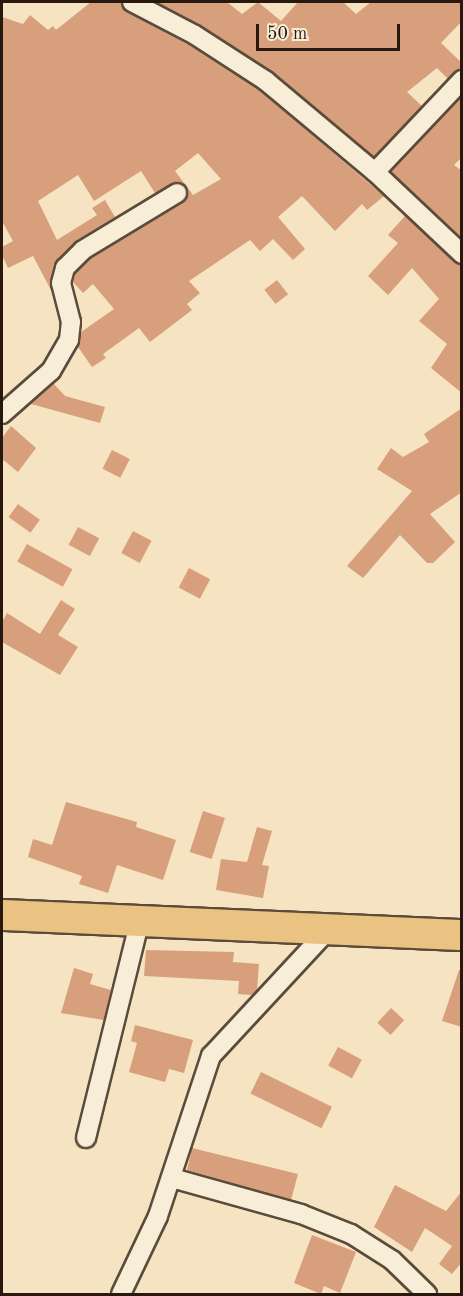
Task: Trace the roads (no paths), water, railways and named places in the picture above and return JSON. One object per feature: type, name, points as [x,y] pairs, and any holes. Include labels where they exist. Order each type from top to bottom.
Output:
[{"type":"highway","points":[[2,915],[331,927],[462,935]]},
{"type":"street","points":[[132,2],[232,57],[375,172],[462,254]]},
{"type":"street","points":[[375,172],[462,80]]},
{"type":"street","points":[[2,414],[51,371],[69,340],[71,322],[61,283],[65,268],[83,250],[177,193]]},
{"type":"street","points":[[86,1138],[140,920]]},
{"type":"street","points":[[121,1294],[172,1178],[212,1056],[331,927]]},
{"type":"street","points":[[172,1178],[301,1214],[351,1234],[392,1260],[427,1294]]}]
